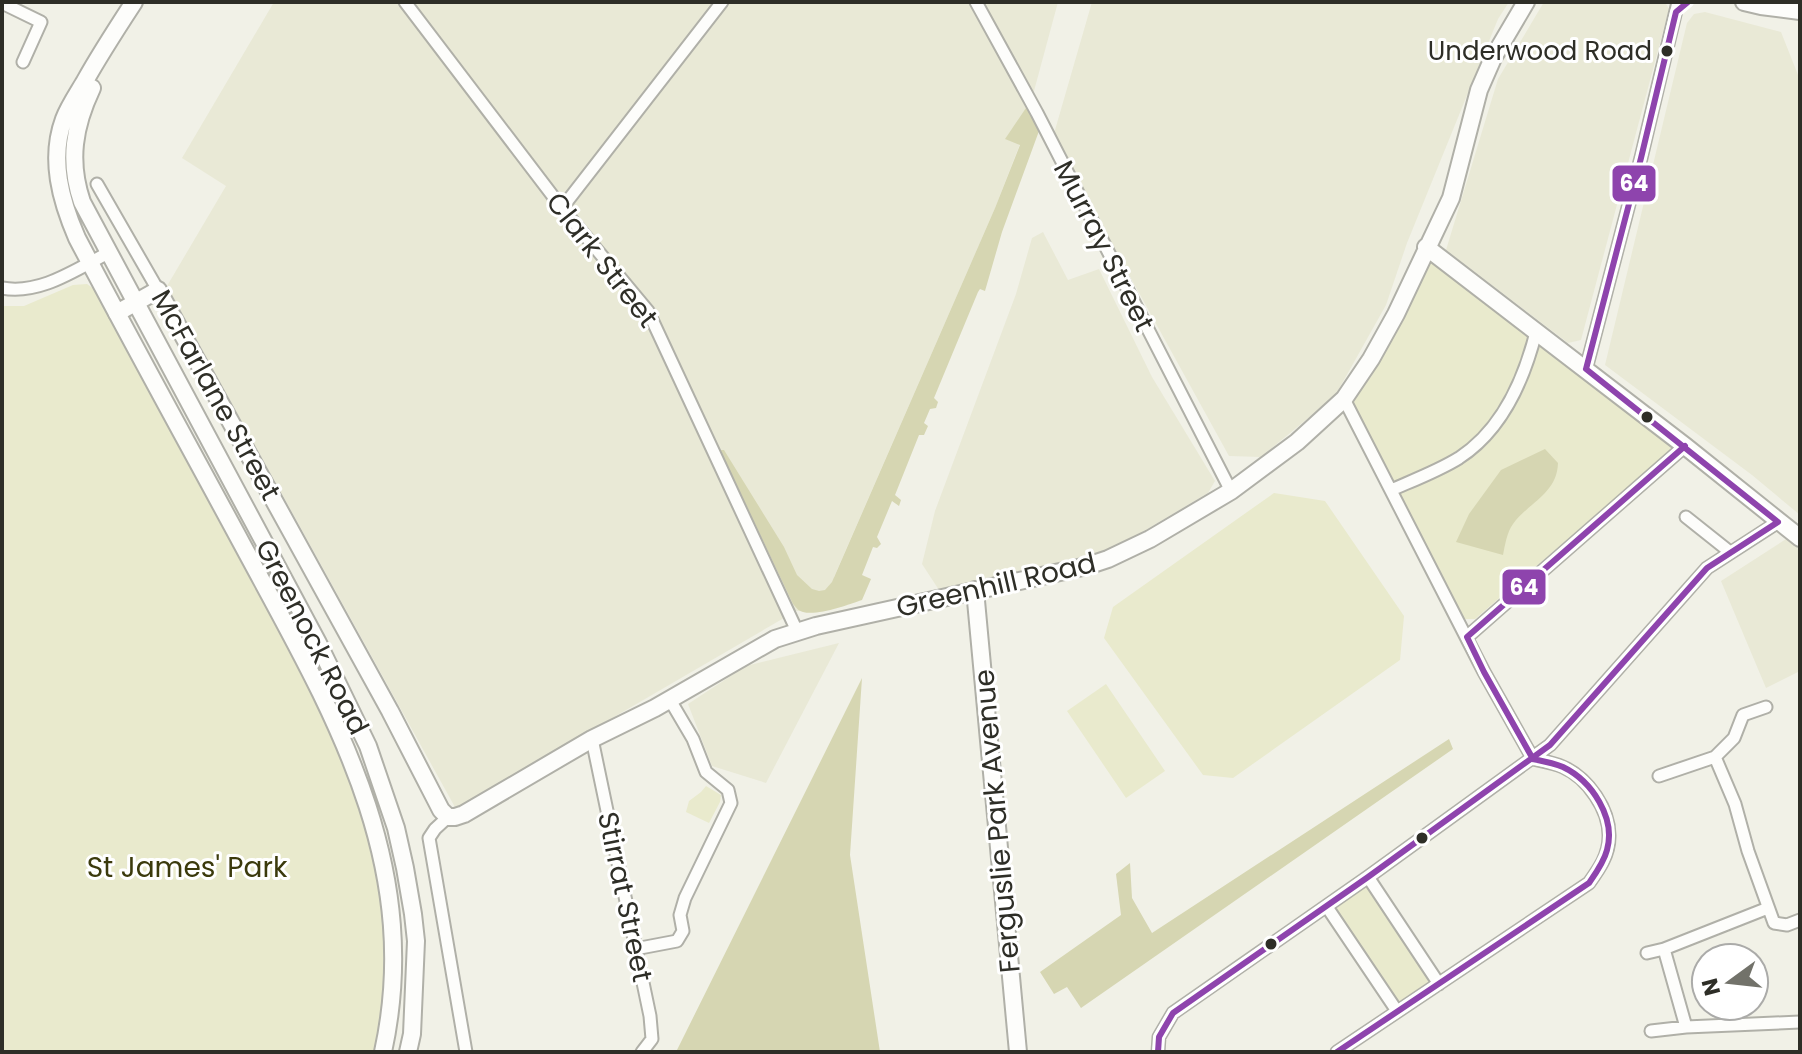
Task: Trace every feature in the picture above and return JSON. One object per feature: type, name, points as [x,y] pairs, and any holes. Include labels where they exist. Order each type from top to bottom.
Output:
[{"type":"street","name":"Greenock Road","points":[[136,2],[80,113],[74,143],[78,189],[108,253],[324,654],[356,719],[383,785],[405,868],[416,941],[412,1034],[408,1052]]},
{"type":"street","name":"Greenock Road","points":[[136,2],[101,53],[65,117],[57,163],[61,191],[72,225],[90,262],[302,655],[343,739],[367,802],[386,878],[394,945],[393,988],[383,1052]]},
{"type":"street","name":"Clark Street","points":[[405,2],[562,208],[648,311],[797,631]]},
{"type":"street","points":[[562,208],[722,2]]},
{"type":"street","name":"Murray Street","points":[[976,2],[1037,113],[1231,491]]},
{"type":"street","name":"Greenhill Road","points":[[448,817],[464,814],[592,739],[670,700],[775,639],[797,631],[1108,559],[1150,539],[1231,491],[1297,442],[1344,399],[1396,314],[1451,198],[1479,90],[1493,58],[1526,2]]},
{"type":"street","points":[[1586,369],[1677,7],[1688,2]]},
{"type":"street","points":[[1744,2],[1800,11]]},
{"type":"street","points":[[2,3],[41,22],[23,62]]},
{"type":"street","name":"McFarlane Street","points":[[97,184],[390,711],[441,810],[448,817]]},
{"type":"street","points":[[1426,247],[1800,538]]},
{"type":"street","points":[[2,288],[17,290],[40,286],[108,253]]},
{"type":"street","points":[[117,313],[158,290]]},
{"type":"street","points":[[1391,490],[1460,457],[1487,435],[1511,401],[1529,359],[1536,332]]},
{"type":"street","points":[[1337,1052],[1589,883],[1603,863],[1609,838],[1605,815],[1589,787],[1564,767],[1533,759],[1484,672],[1344,399]]},
{"type":"street","points":[[1467,637],[1685,446]]},
{"type":"street","points":[[1686,517],[1730,552]]},
{"type":"street","points":[[1158,1052],[1159,1037],[1173,1013],[1327,907],[1550,745],[1707,568],[1778,522]]},
{"type":"street","name":"Ferguslie Park Avenue","points":[[975,590],[1018,1052]]},
{"type":"street","points":[[635,949],[677,941],[683,931],[680,915],[685,898],[731,803],[728,790],[706,772],[693,739],[670,700]]},
{"type":"street","points":[[1659,776],[1715,757],[1734,738],[1743,715],[1766,707]]},
{"type":"street","name":"Stirrat Street","points":[[592,739],[650,1016],[652,1039],[642,1052]]},
{"type":"street","points":[[1715,757],[1735,804],[1774,923],[1787,925],[1800,920]]},
{"type":"street","points":[[448,817],[429,838],[466,1052]]},
{"type":"street","points":[[1368,877],[1439,984]]},
{"type":"street","points":[[1327,907],[1397,1011]]},
{"type":"street","points":[[1647,953],[1768,908]]},
{"type":"street","points":[[1664,949],[1686,1027]]},
{"type":"street","points":[[1651,1031],[1800,1022]]},
{"type":"shaded area","points":[[274,2],[1058,2],[1034,91],[1023,116],[1006,139],[1020,144],[834,577],[840,602],[809,611],[796,611],[456,809],[167,286],[226,186],[182,158]]},
{"type":"shaded area","points":[[1092,2],[1509,2],[1498,19],[1407,243],[1386,305],[1335,396],[1261,457],[1229,456],[1053,137]]},
{"type":"shaded area","points":[[1544,2],[1665,2],[1669,9],[1581,340],[1568,343],[1446,250],[1498,79]]},
{"type":"shaded area","points":[[1705,12],[1781,32],[1800,80],[1800,515],[1752,475],[1605,365],[1687,23],[1694,14]]},
{"type":"shaded area","points":[[1043,232],[1068,280],[1099,269],[1152,377],[1215,481],[1208,493],[1112,550],[939,590],[922,564],[935,511],[1016,294],[1032,238]]},
{"type":"shaded area","points":[[1786,539],[1800,550],[1800,671],[1766,688],[1721,581]]},
{"type":"shaded area","points":[[839,643],[766,783],[712,766],[688,704],[746,666]]},
{"type":"green space","points":[[1026,108],[1039,131],[1002,232],[985,291],[980,289],[978,292],[934,398],[938,402],[936,408],[930,409],[924,423],[928,426],[924,435],[919,435],[895,495],[901,500],[899,506],[892,501],[877,537],[881,544],[873,547],[862,575],[871,579],[862,600],[824,611],[801,611],[793,604],[720,450],[724,450],[784,547],[797,575],[812,589],[825,590],[832,582],[995,208],[1020,145],[1005,139]]},
{"type":"green space","points":[[1429,256],[1674,447],[1475,619],[1462,619],[1349,400],[1371,377]]},
{"type":"green space","name":"St James' Park","points":[[87,284],[98,292],[301,672],[349,772],[375,850],[388,945],[378,1052],[2,1052],[2,306],[24,306],[73,285]]},
{"type":"green space","points":[[1545,449],[1558,463],[1553,483],[1513,524],[1503,555],[1456,542],[1469,514],[1501,470]]},
{"type":"green space","points":[[1274,493],[1325,501],[1404,616],[1400,660],[1233,778],[1203,775],[1104,638],[1113,607]]},
{"type":"green space","points":[[862,678],[850,855],[880,1052],[676,1052]]},
{"type":"green space","points":[[1106,684],[1165,771],[1126,798],[1067,711]]},
{"type":"green space","points":[[1449,739],[1453,749],[1081,1008],[1067,987],[1054,994],[1040,972],[1121,915],[1116,874],[1130,863],[1132,898],[1152,933]]},
{"type":"green space","points":[[706,786],[721,795],[709,823],[686,812],[689,801]]},
{"type":"green space","points":[[1367,884],[1433,982],[1399,1004],[1333,908]]},
{"type":"transit line","name":"64","points":[[1586,369],[1676,12],[1688,2]]},
{"type":"transit line","name":"64","points":[[1158,1052],[1159,1037],[1173,1013],[1550,745],[1707,568],[1778,522],[1586,369]]},
{"type":"transit line","name":"64","points":[[1533,759],[1467,637],[1685,446]]},
{"type":"transit line","name":"64","points":[[1337,1052],[1589,883],[1606,854],[1609,838],[1605,813],[1592,791],[1574,773],[1533,759]]},
{"type":"place","name":"Underwood Road","points":[[1667,51]]}]
